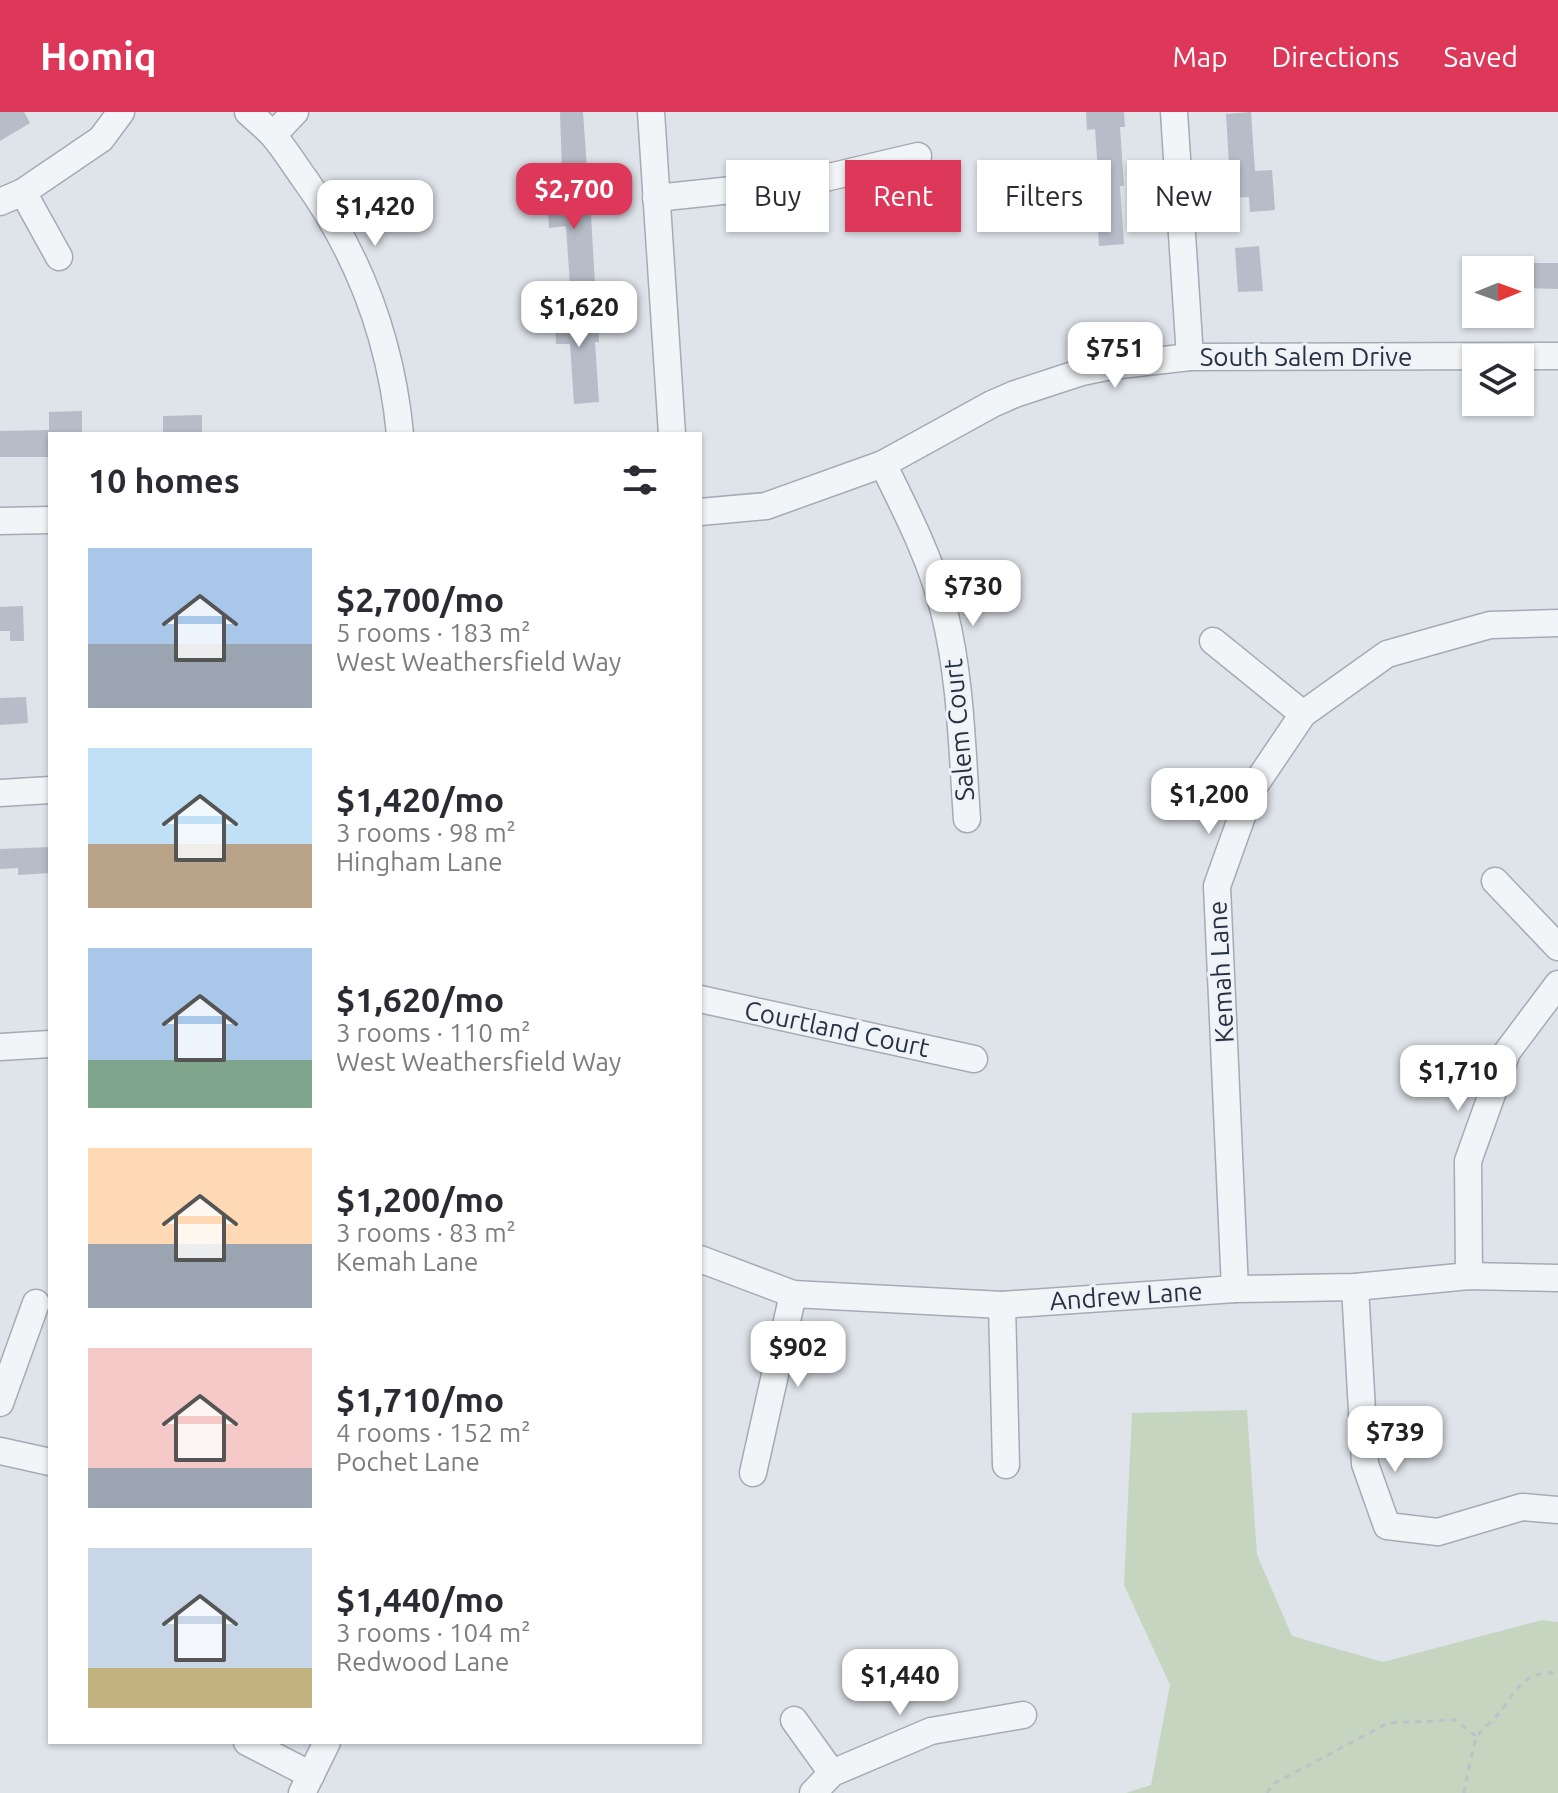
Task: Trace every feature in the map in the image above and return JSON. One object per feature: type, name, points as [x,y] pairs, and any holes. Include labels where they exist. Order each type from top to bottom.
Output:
[{"type":"street","points":[[59,257],[12,197],[101,139],[121,112]]},
{"type":"street","points":[[248,112],[273,135],[320,201],[357,268],[390,368],[400,432]]},
{"type":"street","points":[[273,135],[295,112]]},
{"type":"street","points":[[651,112],[672,432]]},
{"type":"street","points":[[1174,112],[1190,357]]},
{"type":"street","points":[[656,198],[808,182],[918,156]]},
{"type":"street","name":"South Salem Drive","points":[[702,512],[766,506],[883,464],[992,404],[1032,387],[1111,366],[1190,357],[1558,356]]},
{"type":"street","name":"Salem Court","points":[[883,464],[915,529],[944,608],[953,652],[967,819]]},
{"type":"street","points":[[0,521],[48,520]]},
{"type":"street","name":"Kemah Lane","points":[[1235,1289],[1217,886],[1251,791],[1303,714],[1387,654],[1490,625],[1558,623]]},
{"type":"street","points":[[1213,641],[1303,714]]},
{"type":"street","points":[[0,793],[48,790]]},
{"type":"street","points":[[1495,881],[1558,947]]},
{"type":"street","points":[[1469,1276],[1468,1161],[1507,1052],[1558,984]]},
{"type":"street","name":"Courtland Court","points":[[702,999],[974,1059]]},
{"type":"street","points":[[0,1047],[48,1044]]},
{"type":"street","name":"Andrew Lane","points":[[702,1260],[793,1294],[1002,1305],[1235,1289],[1355,1287],[1469,1276],[1558,1278]]},
{"type":"street","points":[[1355,1287],[1365,1464],[1387,1526],[1438,1532],[1522,1507],[1558,1510]]},
{"type":"street","points":[[753,1473],[793,1294]]},
{"type":"street","points":[[0,1403],[36,1303]]},
{"type":"street","points":[[1002,1305],[1006,1465]]},
{"type":"street","points":[[0,1451],[48,1462]]},
{"type":"street","points":[[813,1793],[832,1773],[931,1731],[1023,1715]]},
{"type":"street","points":[[794,1720],[832,1773]]},
{"type":"street","points":[[250,1744],[307,1784],[326,1744]]},
{"type":"path","points":[[1464,1793],[1477,1737],[1527,1678],[1558,1673]]},
{"type":"path","points":[[1267,1793],[1273,1784],[1388,1723],[1455,1720],[1477,1737]]},
{"type":"green space","points":[[1247,1410],[1257,1555],[1292,1636],[1383,1662],[1542,1620],[1558,1622],[1558,1793],[1126,1793],[1151,1785],[1170,1685],[1124,1585],[1132,1413]]},
{"type":"building","points":[[0,112],[24,112],[30,123],[0,141]]},
{"type":"building","points":[[560,112],[583,112],[587,169],[562,171]]},
{"type":"building","points":[[1086,112],[1124,112],[1125,127],[1120,127],[1124,186],[1120,186],[1124,244],[1099,246],[1098,232],[1111,232],[1111,160],[1097,160],[1095,129],[1087,130]]},
{"type":"building","points":[[1251,112],[1255,171],[1272,170],[1275,210],[1250,212],[1249,197],[1240,198],[1240,160],[1229,160],[1226,114]]},
{"type":"building","points":[[571,184],[572,199],[590,198],[595,284],[570,286],[566,226],[549,228],[546,185]]},
{"type":"building","points":[[1259,246],[1263,291],[1238,292],[1235,248]]},
{"type":"building","points":[[1534,263],[1558,263],[1558,289],[1534,288]]},
{"type":"building","points":[[579,301],[579,316],[598,315],[599,342],[595,342],[599,402],[574,404],[570,344],[556,344],[554,302]]},
{"type":"building","points":[[82,411],[82,432],[48,432],[48,457],[0,457],[0,431],[49,430],[49,412]]},
{"type":"building","points":[[202,415],[202,432],[163,432],[163,416]]},
{"type":"building","points":[[23,606],[24,641],[10,641],[10,631],[0,631],[0,607]]},
{"type":"building","points":[[26,697],[28,723],[0,725],[0,698]]},
{"type":"building","points":[[48,847],[48,873],[18,875],[18,868],[0,869],[0,849]]}]
